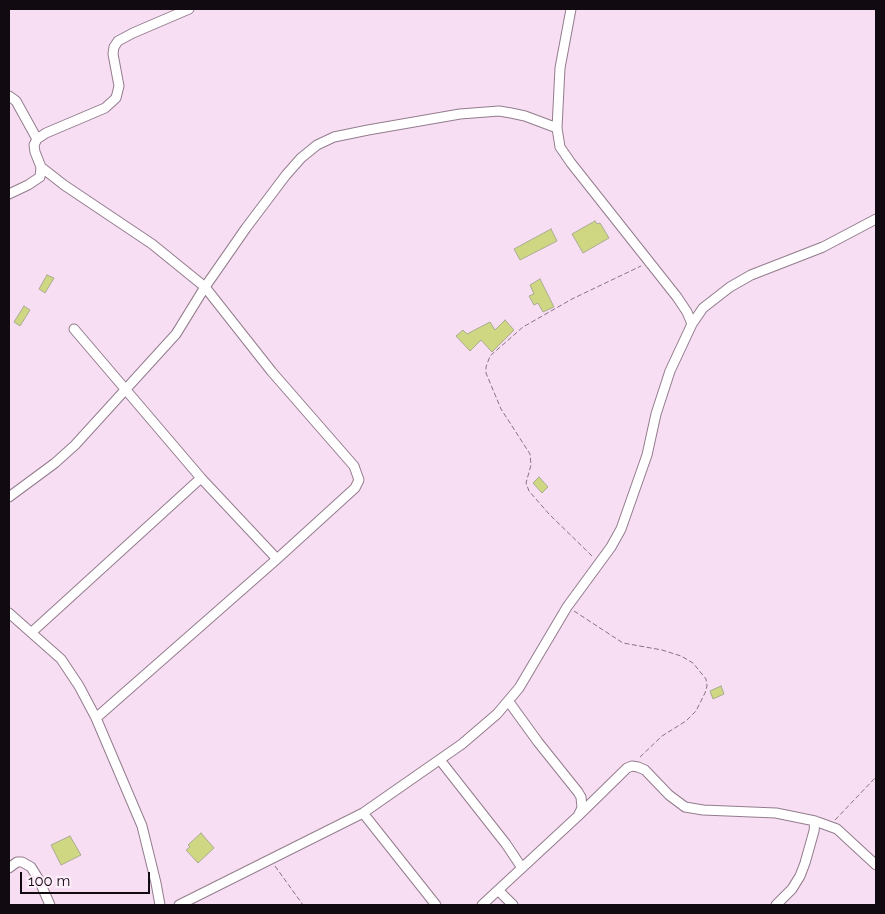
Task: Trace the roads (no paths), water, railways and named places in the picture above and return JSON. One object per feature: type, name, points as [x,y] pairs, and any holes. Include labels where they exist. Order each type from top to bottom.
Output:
[{"type":"street","points":[[9,194],[40,177],[41,167],[34,145],[37,139],[46,133],[94,113],[111,104],[116,98],[119,86],[113,54],[114,47],[118,41],[189,9]]},
{"type":"street","points":[[571,9],[560,68],[557,128],[560,147],[677,297],[692,324]]},
{"type":"street","points":[[9,96],[16,101],[37,139]]},
{"type":"street","points":[[9,497],[55,463],[75,445],[176,334],[205,287],[286,175],[301,158],[317,145],[334,137],[460,114],[499,111],[525,116],[557,128]]},
{"type":"street","points":[[41,167],[64,185],[152,244],[205,287],[272,372],[354,466],[359,480],[354,488],[277,559],[96,718]]},
{"type":"street","points":[[179,905],[363,813],[462,744],[497,714],[509,702],[567,607],[622,529],[647,455],[656,414],[670,371],[692,324],[703,308],[730,287],[751,275],[823,246],[876,219]]},
{"type":"street","points":[[74,329],[201,478],[277,559]]},
{"type":"street","points":[[32,632],[201,478]]},
{"type":"street","points":[[9,613],[61,659],[79,686],[96,718],[142,826],[160,905]]},
{"type":"street","points":[[509,702],[581,796],[582,808],[578,816]]},
{"type":"street","points":[[440,760],[506,844],[522,868]]},
{"type":"street","points":[[482,905],[627,768],[632,766],[645,770],[669,795],[685,807],[704,810],[776,813],[815,820],[829,825],[848,838],[876,865]]},
{"type":"street","points":[[363,813],[436,905]]},
{"type":"street","points":[[776,905],[792,888],[806,863],[815,820]]},
{"type":"street","points":[[9,868],[17,862],[31,867],[50,905]]},
{"type":"street","points":[[498,890],[513,905]]}]
